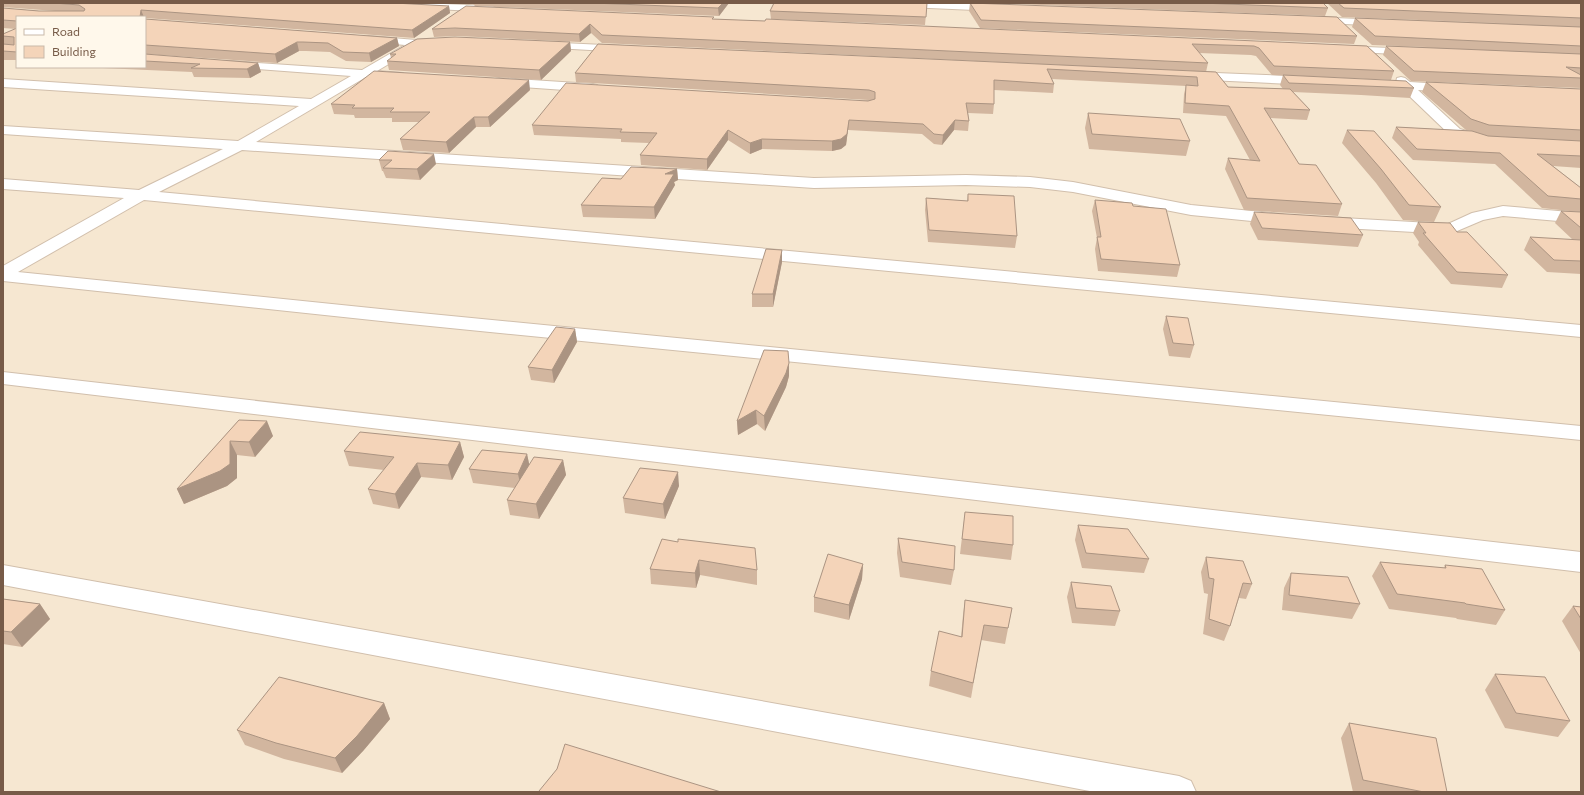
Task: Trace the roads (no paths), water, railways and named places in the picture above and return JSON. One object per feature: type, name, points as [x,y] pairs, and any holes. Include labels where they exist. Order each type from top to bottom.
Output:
[{"type":"street","points":[[883,3],[1010,8]]},
{"type":"street","points":[[412,6],[470,6],[506,10]]},
{"type":"street","points":[[448,21],[470,6]]},
{"type":"street","points":[[1324,8],[1455,132],[1472,138],[1490,141]]},
{"type":"street","points":[[1298,20],[1393,23]]},
{"type":"street","points":[[3,273],[141,195],[240,145],[416,43],[435,30]]},
{"type":"street","points":[[360,39],[416,43],[450,42]]},
{"type":"street","points":[[529,45],[640,50]]},
{"type":"street","points":[[1328,48],[1424,52]]},
{"type":"street","points":[[222,64],[409,77]]},
{"type":"street","points":[[1183,75],[1326,82]]},
{"type":"street","points":[[3,82],[312,103]]},
{"type":"street","points":[[488,82],[607,89]]},
{"type":"street","points":[[1374,84],[1462,88]]},
{"type":"street","points":[[3,130],[814,183],[966,180],[1030,182],[1073,187],[1191,210],[1250,217],[1296,220]]},
{"type":"street","points":[[3,184],[141,195],[1581,331]]},
{"type":"street","points":[[1311,221],[1450,229],[1478,216],[1503,211],[1581,218]]},
{"type":"street","points":[[3,276],[400,317],[1581,432]]},
{"type":"street","points":[[3,378],[1581,562]]},
{"type":"street","points":[[3,575],[1179,792]]}]
